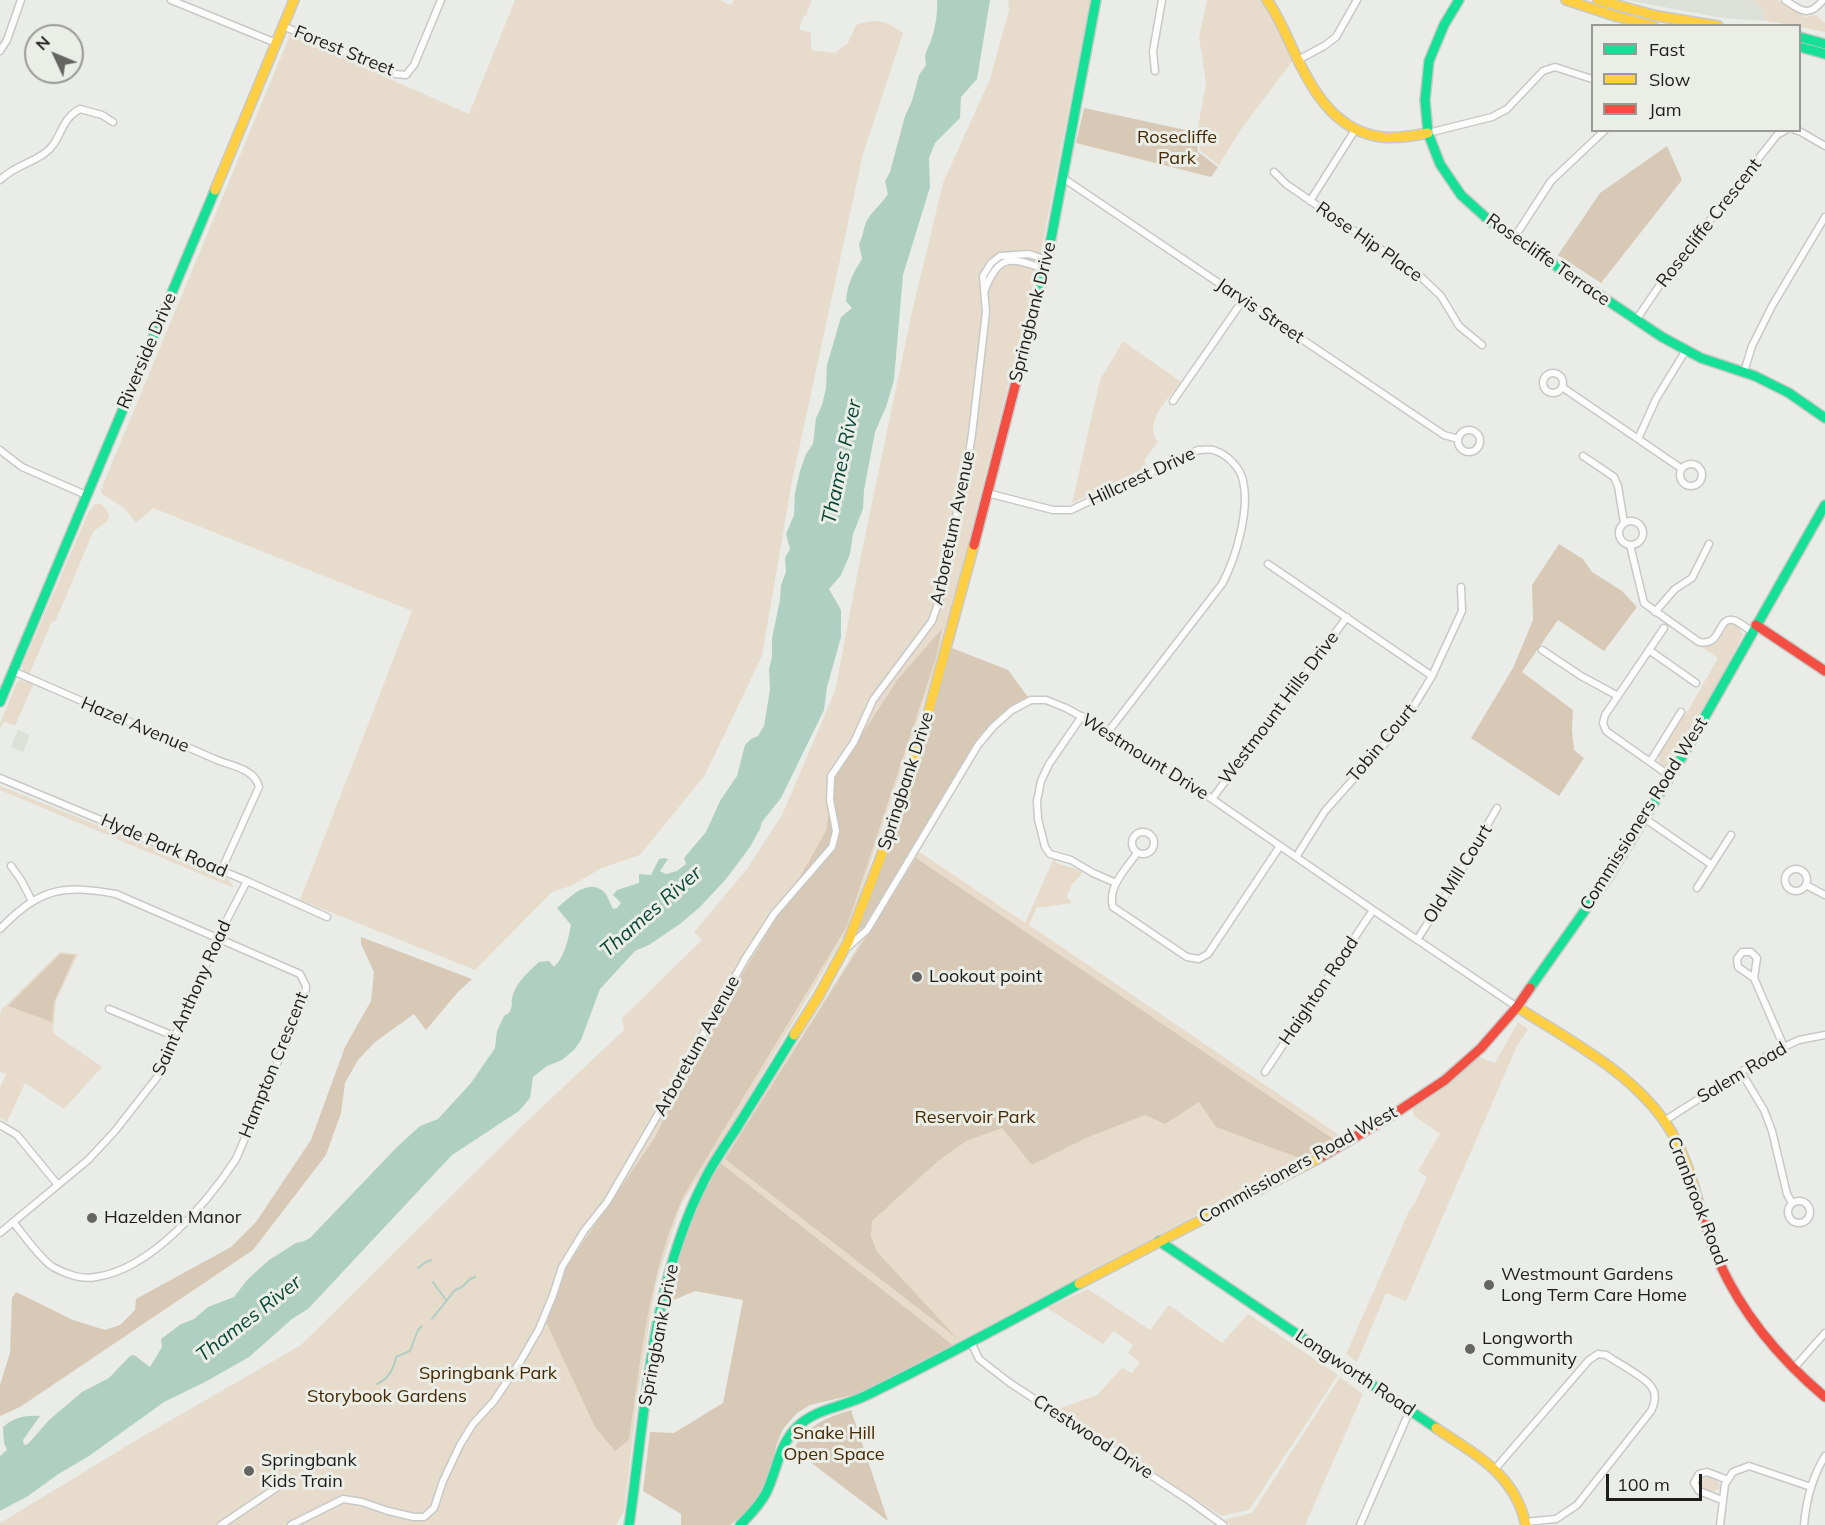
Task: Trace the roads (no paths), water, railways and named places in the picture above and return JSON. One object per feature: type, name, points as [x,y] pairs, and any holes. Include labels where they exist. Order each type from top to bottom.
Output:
[{"type":"main road","name":"Riverside Drive","points":[[0,702],[294,0]]},
{"type":"main road","name":"Springbank Drive","points":[[629,1525],[649,1366],[667,1278],[690,1212],[705,1178],[818,997],[848,942],[879,862],[923,732],[963,589],[1046,264],[1096,0]]},
{"type":"main road","points":[[1267,0],[1276,12],[1298,60],[1330,111],[1354,130],[1370,136],[1391,139],[1428,133]]},
{"type":"main road","name":"Rosecliffe Terrace","points":[[1459,0],[1444,25],[1429,62],[1425,100],[1428,133],[1440,164],[1461,195],[1492,223],[1662,338],[1701,358],[1755,376],[1789,393],[1825,418]]},
{"type":"main road","points":[[1566,0],[1645,24]]},
{"type":"main road","points":[[1598,0],[1668,19],[1704,24]]},
{"type":"main road","points":[[1801,37],[1825,44]]},
{"type":"main road","points":[[1801,47],[1825,54]]},
{"type":"main road","name":"Commissioners Road West","points":[[740,1525],[766,1494],[781,1450],[796,1428],[806,1420],[821,1411],[864,1397],[1320,1158],[1445,1080],[1481,1047],[1517,1007],[1606,879],[1670,776],[1825,505]]},
{"type":"main road","points":[[1754,628],[1825,670]]},
{"type":"main road","name":"Cranbrook Road","points":[[1517,1007],[1608,1066],[1642,1095],[1664,1121],[1685,1159],[1711,1244],[1729,1283],[1746,1311],[1807,1383],[1825,1397]]},
{"type":"main road","name":"Longworth Road","points":[[1159,1241],[1494,1469],[1511,1486],[1523,1509],[1525,1524]]},
{"type":"main road","points":[[622,1525],[634,1486]]},
{"type":"street","points":[[0,51],[7,40],[21,0]]},
{"type":"street","points":[[171,0],[276,43]]},
{"type":"street","name":"Forest Street","points":[[283,26],[395,74],[406,75],[414,65],[441,0]]},
{"type":"street","points":[[1155,71],[1153,51],[1162,0]]},
{"type":"street","points":[[1298,60],[1336,37],[1357,0]]},
{"type":"street","points":[[1785,0],[1809,12],[1817,8],[1823,0]]},
{"type":"street","points":[[1428,133],[1492,117],[1507,109],[1543,71],[1556,67],[1591,79]]},
{"type":"street","points":[[0,179],[11,170],[45,153],[55,143],[70,115],[80,109],[102,115],[113,122]]},
{"type":"street","points":[[1310,201],[1354,130]]},
{"type":"street","points":[[1514,238],[1551,182],[1603,132]]},
{"type":"street","name":"Rosecliffe Crescent","points":[[1636,320],[1666,276],[1777,135],[1782,132]]},
{"type":"street","points":[[1801,132],[1825,146]]},
{"type":"street","name":"Rose Hip Place","points":[[1274,172],[1286,184],[1421,277],[1441,296],[1459,326],[1482,345]]},
{"type":"street","name":"Jarvis Street","points":[[1063,178],[1444,435],[1458,439]]},
{"type":"street","points":[[1744,372],[1757,336],[1825,217]]},
{"type":"street","name":"Arboretum Avenue","points":[[291,1525],[343,1499],[414,1517],[424,1517],[434,1508],[443,1481],[460,1445],[520,1362],[539,1329],[562,1267],[584,1231],[607,1202],[745,959],[774,914],[832,846],[836,831],[830,800],[831,776],[854,741],[873,700],[932,621],[944,586],[972,434],[986,312],[983,276],[991,263],[1000,256],[1029,254],[1040,256],[1046,264]]},
{"type":"street","points":[[984,293],[989,278],[999,266],[1008,260],[1046,264]]},
{"type":"street","points":[[1173,401],[1243,300]]},
{"type":"street","points":[[1638,439],[1656,399],[1686,350]]},
{"type":"street","points":[[1562,387],[1682,469]]},
{"type":"street","points":[[0,450],[22,467],[86,495]]},
{"type":"street","name":"Hillcrest Drive","points":[[987,493],[1053,510],[1071,510],[1198,450],[1215,450],[1230,459],[1243,478],[1246,499],[1238,547],[1222,584],[1108,732]]},
{"type":"street","points":[[1583,456],[1614,477],[1618,486],[1624,523]]},
{"type":"street","points":[[1632,520],[1640,524],[1643,527],[1642,540],[1635,545],[1623,543],[1619,536],[1619,529],[1624,523],[1632,520]]},
{"type":"street","points":[[1655,612],[1675,589],[1692,578],[1709,544]]},
{"type":"street","points":[[1630,545],[1644,603],[1699,642],[1707,644],[1713,641],[1722,625],[1728,620],[1735,620],[1754,628]]},
{"type":"street","name":"Westmount Hills Drive","points":[[1268,564],[1432,676]]},
{"type":"street","name":"Tobin Court","points":[[1296,857],[1325,811],[1405,721],[1432,676],[1462,611],[1461,587]]},
{"type":"street","name":"Westmount Hills Drive","points":[[1212,799],[1347,617]]},
{"type":"street","points":[[1664,628],[1605,715],[1603,723],[1606,731],[1670,776]]},
{"type":"street","points":[[1542,650],[1581,676],[1618,696]]},
{"type":"street","points":[[1649,650],[1696,683]]},
{"type":"street","name":"Hazel Avenue","points":[[13,671],[249,772],[257,779],[259,787],[222,871]]},
{"type":"street","name":"Westmount Drive","points":[[843,951],[867,930],[978,745],[1012,710],[1031,700],[1046,700],[1082,716],[1212,799],[1517,1007]]},
{"type":"street","points":[[1650,762],[1681,712]]},
{"type":"street","points":[[1082,716],[1049,764],[1041,781],[1037,801],[1038,819],[1045,847],[1050,854],[1071,860],[1116,883]]},
{"type":"street","name":"Hyde Park Road","points":[[0,778],[247,881],[327,917]]},
{"type":"street","name":"Old Mill Court","points":[[1417,940],[1497,808]]},
{"type":"street","points":[[1644,818],[1712,865]]},
{"type":"street","points":[[1697,888],[1731,835]]},
{"type":"street","points":[[1137,853],[1112,889],[1113,907],[1186,957],[1199,959],[1208,954],[1280,846]]},
{"type":"street","points":[[11,866],[32,901]]},
{"type":"street","name":"Saint Anthony Road","points":[[0,1233],[88,1160],[158,1076],[218,937],[247,881]]},
{"type":"street","points":[[1806,885],[1825,895]]},
{"type":"street","name":"Hampton Crescent","points":[[0,929],[32,901],[46,894],[86,888],[116,894],[218,937],[300,974],[306,986],[305,998],[236,1159],[221,1181],[175,1233],[140,1259],[113,1273],[94,1278],[74,1276],[51,1266],[13,1222]]},
{"type":"street","name":"Haighton Road","points":[[1265,1072],[1373,910]]},
{"type":"street","points":[[1754,978],[1757,958],[1751,952],[1742,952],[1737,959],[1738,967],[1754,978],[1784,1047]]},
{"type":"street","points":[[109,1009],[176,1037]]},
{"type":"street","name":"Salem Road","points":[[1664,1121],[1784,1047],[1799,1040],[1825,1035]]},
{"type":"street","points":[[1741,1072],[1764,1110],[1772,1131],[1786,1194],[1792,1203]]},
{"type":"street","points":[[0,1125],[17,1136],[58,1185]]},
{"type":"street","points":[[1794,1368],[1825,1332]]},
{"type":"street","name":"Crestwood Drive","points":[[971,1342],[979,1359],[1010,1383],[1223,1525]]},
{"type":"street","points":[[1494,1469],[1588,1360],[1598,1354],[1606,1355],[1650,1384],[1654,1392],[1655,1403],[1651,1412],[1577,1505],[1557,1519],[1525,1524]]},
{"type":"street","points":[[1360,1525],[1410,1410]]},
{"type":"street","points":[[1804,1525],[1807,1500],[1825,1456]]},
{"type":"street","points":[[1720,1525],[1725,1484],[1733,1472],[1749,1466],[1811,1487]]},
{"type":"street","points":[[1722,1500],[1699,1491],[1695,1483],[1699,1474],[1707,1472],[1728,1480]]},
{"type":"street","points":[[221,1525],[288,1480]]},
{"type":"water","name":"Thames River","points":[[937,0],[990,0],[977,79],[961,97],[960,118],[935,143],[929,158],[930,187],[903,275],[894,380],[875,432],[864,490],[863,509],[853,534],[850,554],[841,575],[829,589],[841,610],[841,637],[827,687],[824,710],[781,798],[762,822],[750,847],[726,879],[700,907],[649,945],[635,951],[600,989],[581,1040],[575,1049],[562,1060],[547,1066],[533,1077],[530,1098],[519,1111],[452,1155],[308,1309],[292,1319],[249,1357],[164,1402],[89,1456],[28,1496],[0,1511],[0,1456],[7,1450],[3,1427],[20,1417],[40,1416],[23,1440],[24,1445],[28,1444],[49,1420],[82,1392],[109,1378],[130,1356],[134,1355],[150,1367],[162,1347],[161,1339],[181,1324],[194,1319],[208,1307],[234,1297],[248,1279],[269,1260],[296,1243],[310,1238],[397,1147],[420,1126],[438,1119],[471,1083],[495,1048],[497,1031],[504,1016],[510,1012],[512,999],[520,981],[539,962],[549,961],[554,967],[563,953],[571,925],[557,908],[582,889],[594,887],[605,893],[613,909],[617,908],[621,903],[613,895],[617,890],[639,883],[639,874],[651,875],[659,859],[668,859],[660,871],[666,874],[677,871],[686,864],[684,858],[706,832],[720,801],[737,776],[745,745],[758,736],[764,726],[770,690],[769,669],[772,657],[772,638],[781,585],[786,572],[785,558],[790,549],[786,534],[794,515],[795,493],[800,471],[806,454],[813,444],[816,418],[826,388],[827,365],[841,317],[852,308],[846,301],[851,279],[862,259],[859,244],[867,220],[888,194],[885,181],[890,172],[919,75],[926,65],[926,53],[936,22]]},
{"type":"waterway","points":[[418,1268],[431,1260]]},
{"type":"waterway","points":[[432,1319],[455,1290],[475,1277]]},
{"type":"waterway","points":[[433,1282],[446,1300]]},
{"type":"waterway","points":[[377,1384],[390,1373],[396,1357],[410,1351],[418,1330],[422,1326]]},
{"type":"place","name":"Lookout point","points":[[917,977]]},
{"type":"place","name":"Hazelden Manor","points":[[92,1218]]},
{"type":"place","name":"Westmount Gardens Long Term Care Home","points":[[1489,1285]]},
{"type":"place","name":"Longworth Community","points":[[1470,1349]]},
{"type":"place","name":"Springbank Kids Train","points":[[249,1471]]},
{"type":"park label","name":"Rosecliffe Park","points":[[1177,148]]},
{"type":"park label","name":"Reservoir Park","points":[[975,1118]]},
{"type":"park label","name":"Springbank Park","points":[[488,1374]]},
{"type":"park label","name":"Storybook Gardens","points":[[387,1397]]},
{"type":"park label","name":"Snake Hill Open Space","points":[[834,1444]]}]
